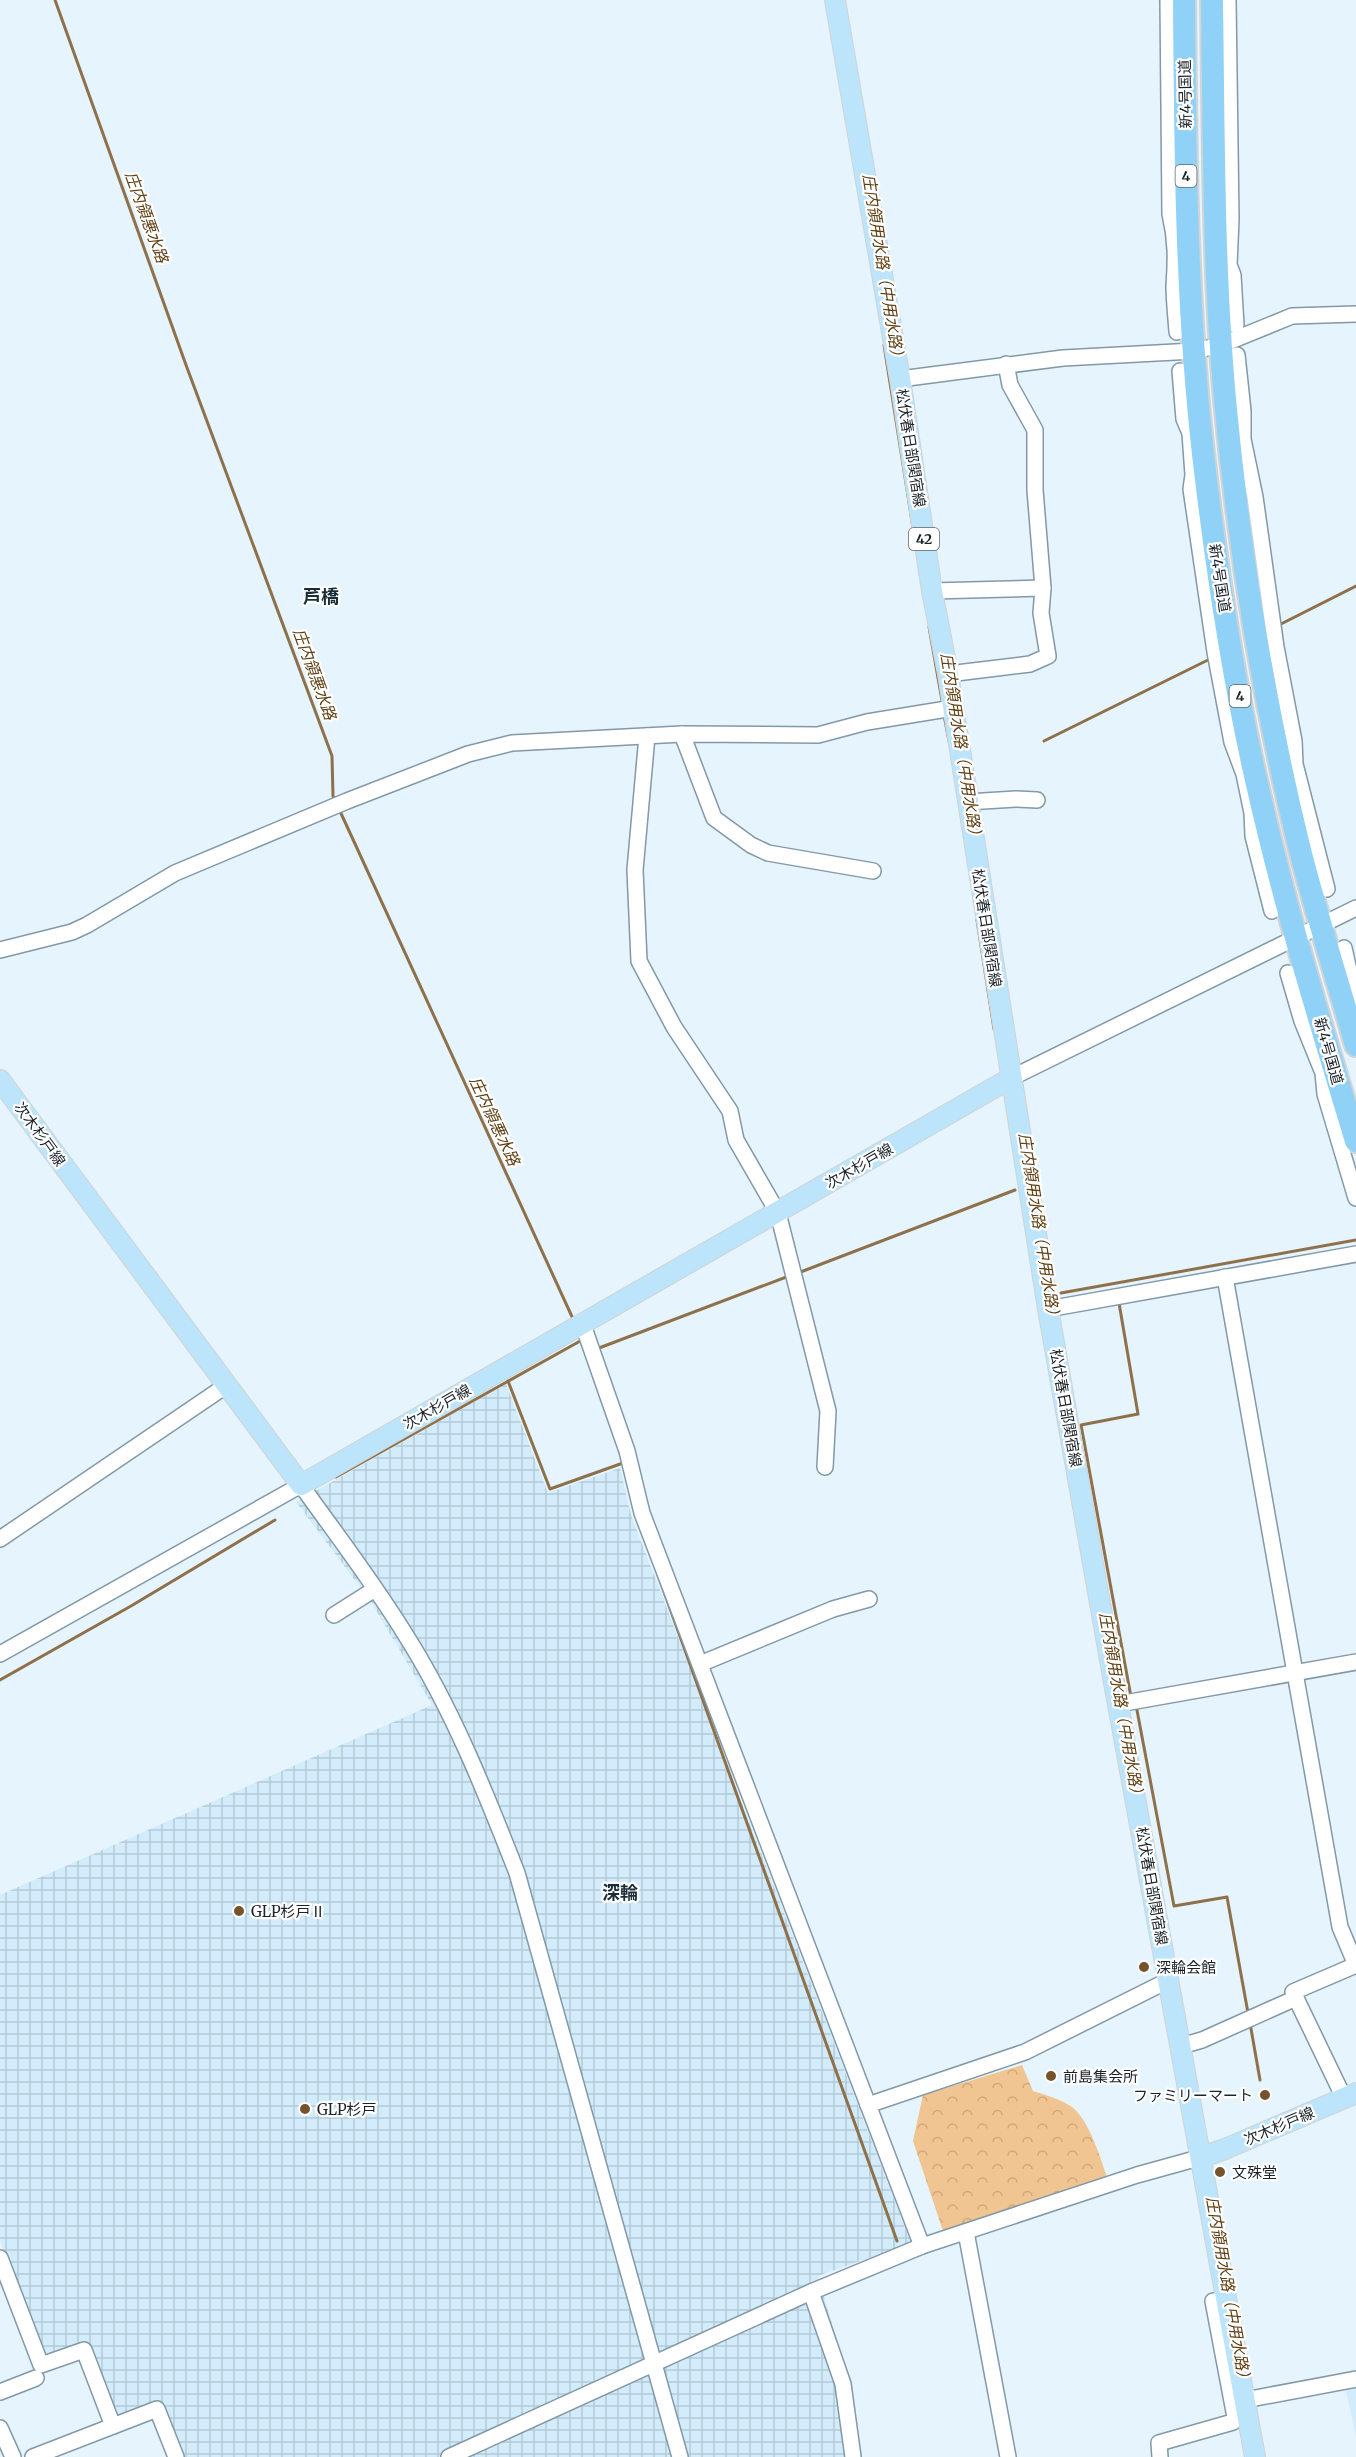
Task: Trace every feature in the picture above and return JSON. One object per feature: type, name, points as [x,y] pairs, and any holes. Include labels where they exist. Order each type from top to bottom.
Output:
[{"type":"highway","name":"新4号国道","points":[[1184,0],[1182,254],[1194,351],[1197,451],[1229,634],[1253,792],[1295,938],[1323,1055],[1356,1141]]},
{"type":"highway","name":"新4号国道","points":[[1212,0],[1222,251],[1248,588],[1291,780],[1320,926],[1351,999],[1356,1046]]},
{"type":"main road","name":"松伏春日部関宿線","points":[[835,0],[900,379],[1048,1309],[1202,2157],[1239,2390],[1255,2457]]},
{"type":"main road","name":"次木杉戸線","points":[[0,1080],[301,1485],[1011,1078]]},
{"type":"main road","name":"次木杉戸線","points":[[1202,2157],[1352,2095]]},
{"type":"street","points":[[1168,0],[1170,214],[1182,254],[1174,284],[1177,332]]},
{"type":"street","points":[[1228,0],[1231,219],[1222,251],[1233,275],[1236,326]]},
{"type":"street","points":[[900,379],[1063,358],[1229,350],[1292,316],[1356,314]]},
{"type":"street","points":[[948,674],[1030,664],[1048,656],[1041,613],[1042,588],[1035,490],[1035,430],[1010,385],[1006,364]]},
{"type":"street","points":[[1180,371],[1184,419],[1197,451]]},
{"type":"street","points":[[932,591],[1042,588]]},
{"type":"street","points":[[0,950],[72,932],[175,873],[346,801],[468,754],[512,743],[682,735],[818,735],[867,722],[953,708]]},
{"type":"street","points":[[682,735],[714,818],[751,845],[768,853],[873,871]]},
{"type":"street","points":[[647,736],[635,870],[639,961],[674,1027],[730,1112],[736,1140],[778,1213],[828,1411],[825,1467]]},
{"type":"street","points":[[1291,780],[1328,889]]},
{"type":"street","points":[[1253,792],[1253,836],[1272,911]]},
{"type":"street","points":[[967,802],[1037,800]]},
{"type":"street","points":[[1011,1078],[1356,908]]},
{"type":"street","points":[[1344,948],[1351,999]]},
{"type":"street","points":[[1288,973],[1302,1021],[1323,1055],[1324,1094],[1356,1198]]},
{"type":"street","points":[[1048,1309],[1356,1254]]},
{"type":"street","points":[[1225,1277],[1340,1927],[1356,1965],[1293,1992],[1352,2095]]},
{"type":"street","points":[[583,1324],[627,1451],[642,1513],[922,2246]]},
{"type":"street","points":[[0,1539],[227,1385]]},
{"type":"street","points":[[0,1654],[301,1485],[406,1634],[448,1711],[486,1792],[517,1873],[680,2457]]},
{"type":"street","points":[[334,1615],[375,1589]]},
{"type":"street","points":[[700,1664],[833,1609],[869,1599]]},
{"type":"street","points":[[1119,1704],[1356,1662]]},
{"type":"street","points":[[868,2105],[1025,2052],[1159,1985],[1170,1984]]},
{"type":"street","points":[[1181,2046],[1202,2040],[1296,1998]]},
{"type":"street","points":[[449,2457],[811,2292],[922,2246],[1137,2175],[1202,2157]]},
{"type":"street","points":[[966,2232],[1008,2457]]},
{"type":"street","points":[[0,2258],[41,2366],[84,2350],[113,2426]]},
{"type":"street","points":[[811,2292],[843,2384],[852,2457]]},
{"type":"street","points":[[1160,2457],[1159,2443],[1233,2422],[1235,2417],[1239,2390],[1213,2301]]},
{"type":"street","points":[[0,2392],[36,2378]]},
{"type":"street","points":[[1239,2390],[1356,2379]]},
{"type":"street","points":[[33,2457],[158,2409],[176,2457]]},
{"type":"street","points":[[0,2428],[13,2457]]},
{"type":"shaded area","points":[[506,1384],[548,1493],[620,1468],[631,1515],[911,2243],[818,2276],[849,2381],[858,2457],[181,2457],[161,2408],[118,2421],[85,2343],[43,2357],[0,2241],[0,1895],[432,1705],[370,1600],[296,1502]]},
{"type":"shaded area","points":[[1356,2383],[1356,2436],[1345,2386]]},
{"type":"green space","points":[[1022,2065],[1033,2091],[1063,2102],[1078,2113],[1093,2139],[1107,2177],[943,2231],[913,2141],[923,2095]]},
{"type":"waterway","name":"庄内領悪水路","points":[[55,0],[186,365],[332,756],[335,800]]},
{"type":"waterway","name":"庄内領用水路（中用水路）","points":[[884,345],[915,540]]},
{"type":"waterway","points":[[1277,626],[1356,586]]},
{"type":"waterway","name":"庄内領用水路（中用水路）","points":[[929,627],[943,706]]},
{"type":"waterway","points":[[1044,741],[1212,658]]},
{"type":"waterway","name":"庄内領用水路（中用水路）","points":[[944,715],[949,741]]},
{"type":"waterway","name":"庄内領悪水路","points":[[339,809],[574,1321]]},
{"type":"waterway","name":"庄内領用水路（中用水路）","points":[[977,920],[994,1029]]},
{"type":"waterway","points":[[798,1273],[1015,1190]]},
{"type":"waterway","points":[[1061,1293],[1356,1240]]},
{"type":"waterway","points":[[599,1348],[789,1276]]},
{"type":"waterway","points":[[1121,1303],[1119,1303],[1138,1414],[1081,1425],[1131,1697]]},
{"type":"waterway","points":[[336,1477],[582,1340]]},
{"type":"waterway","points":[[508,1381],[550,1489],[623,1463]]},
{"type":"waterway","points":[[0,1680],[131,1606],[275,1520]]},
{"type":"waterway","points":[[658,1575],[897,2241]]},
{"type":"waterway","points":[[1136,1705],[1174,1906],[1227,1897],[1248,2013]]},
{"type":"waterway","points":[[1250,2023],[1260,2080]]},
{"type":"place","name":"GLP杉戸Ⅱ","points":[[239,1911]]},
{"type":"place","name":"深輪会館","points":[[1144,1967]]},
{"type":"place","name":"前島集会所","points":[[1051,2076]]},
{"type":"place","name":"ファミリーマート","points":[[1265,2095]]},
{"type":"place","name":"GLP杉戸","points":[[305,2109]]},
{"type":"place","name":"文殊堂","points":[[1220,2172]]},
{"type":"district","name":"芦橋","points":[[321,596]]},
{"type":"district","name":"深輪","points":[[620,1892]]}]
